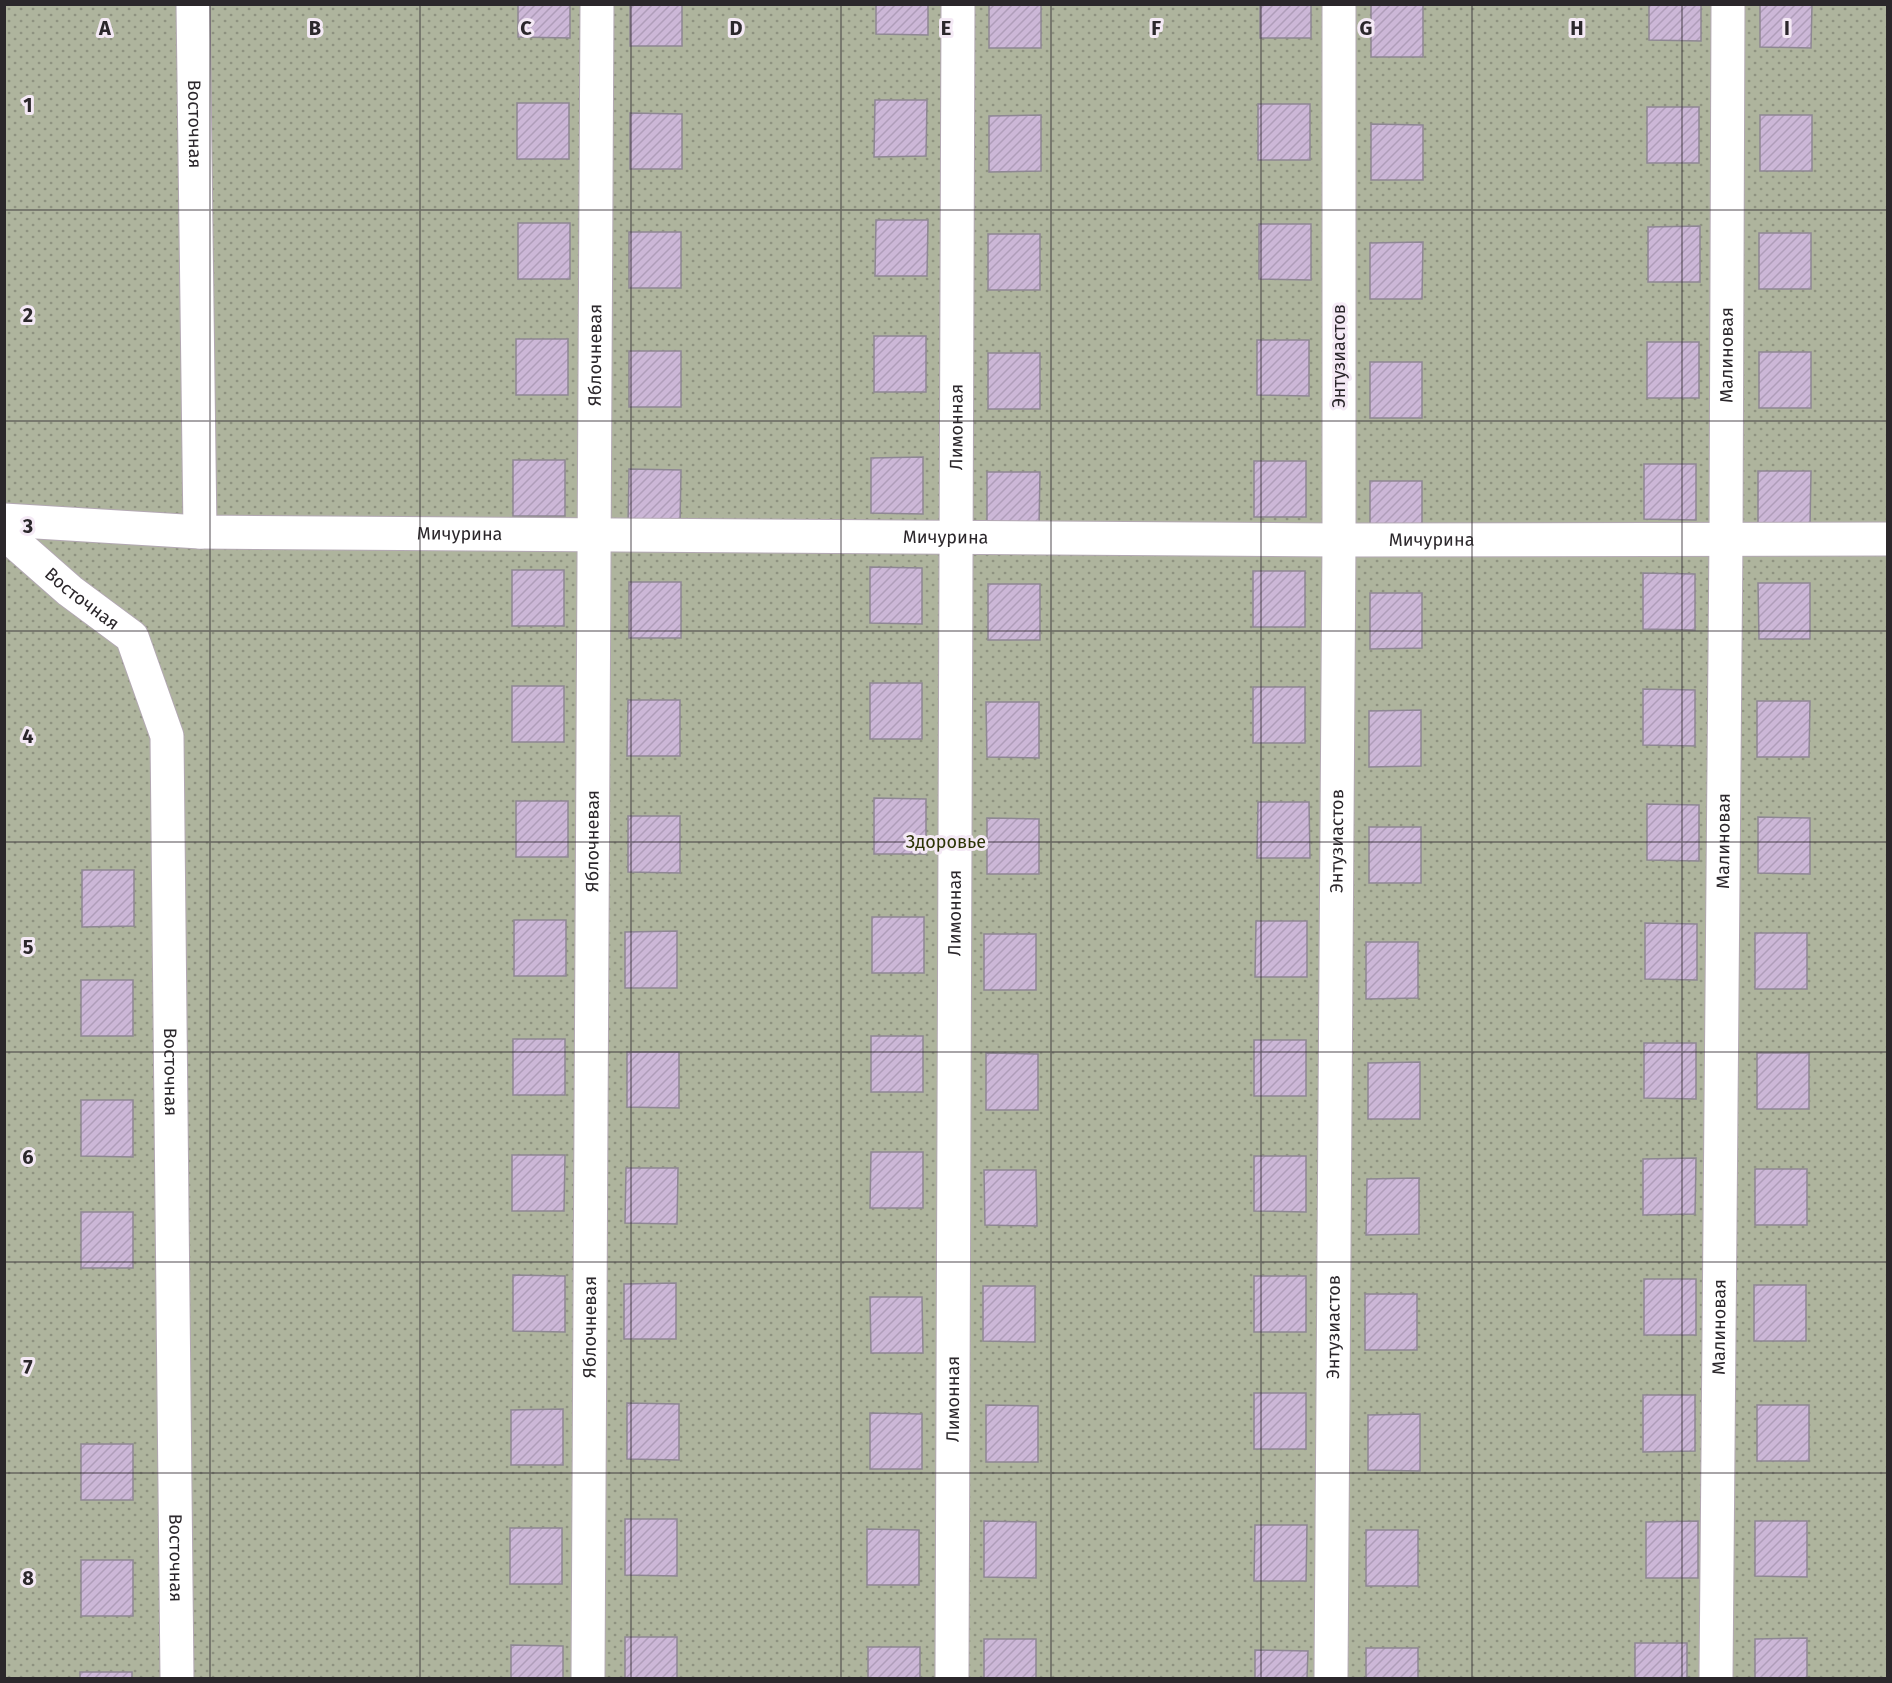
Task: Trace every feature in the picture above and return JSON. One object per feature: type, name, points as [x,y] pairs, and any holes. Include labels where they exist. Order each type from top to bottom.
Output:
[{"type":"street","name":"Восточная","points":[[193,4],[200,532]]},
{"type":"street","name":"Яблочневая","points":[[588,1678],[596,535],[597,4]]},
{"type":"street","name":"Лимонная","points":[[952,1678],[958,4]]},
{"type":"street","name":"Энтузиастов","points":[[1331,1678],[1339,540],[1339,4]]},
{"type":"street","name":"Малиновая","points":[[1716,1678],[1726,538],[1728,4]]},
{"type":"street","name":"Мичурина","points":[[4,520],[200,532],[1339,540],[1887,539]]},
{"type":"street","name":"Восточная","points":[[4,533],[70,591],[132,637],[167,736],[177,1678]]},
{"type":"green space","name":"Здоровье","points":[[5,5],[1887,5],[1887,1678],[5,1678]]},
{"type":"building","points":[[518,4],[570,4],[570,38],[518,37]]},
{"type":"building","points":[[630,4],[682,4],[682,46],[630,46]]},
{"type":"building","points":[[876,4],[928,4],[928,35],[876,34]]},
{"type":"building","points":[[989,4],[1041,4],[1041,48],[989,48]]},
{"type":"building","points":[[1260,4],[1311,4],[1311,38],[1260,38]]},
{"type":"building","points":[[1371,4],[1423,4],[1423,57],[1371,57]]},
{"type":"building","points":[[1649,4],[1701,4],[1701,41],[1649,40]]},
{"type":"building","points":[[1760,4],[1812,4],[1811,48],[1760,47]]},
{"type":"building","points":[[875,100],[927,100],[926,156],[874,157]]},
{"type":"building","points":[[517,103],[569,103],[569,159],[517,159]]},
{"type":"building","points":[[1258,104],[1310,104],[1310,160],[1258,160]]},
{"type":"building","points":[[1647,107],[1699,107],[1699,163],[1647,163]]},
{"type":"building","points":[[630,113],[682,114],[682,169],[630,169]]},
{"type":"building","points":[[1041,115],[1041,171],[989,172],[989,116]]},
{"type":"building","points":[[1760,115],[1812,115],[1812,171],[1760,171]]},
{"type":"building","points":[[1371,124],[1423,125],[1423,180],[1371,180]]},
{"type":"building","points":[[876,220],[928,220],[927,276],[875,276]]},
{"type":"building","points":[[518,223],[570,223],[570,279],[518,279]]},
{"type":"building","points":[[1259,224],[1311,224],[1311,280],[1259,279]]},
{"type":"building","points":[[1700,226],[1700,282],[1648,282],[1648,227]]},
{"type":"building","points":[[629,232],[681,232],[681,288],[629,288]]},
{"type":"building","points":[[1759,233],[1811,233],[1811,289],[1759,289]]},
{"type":"building","points":[[988,234],[1040,234],[1040,290],[988,290]]},
{"type":"building","points":[[1423,242],[1422,299],[1370,299],[1370,243]]},
{"type":"building","points":[[874,336],[926,336],[926,392],[874,392]]},
{"type":"building","points":[[516,339],[568,339],[568,395],[516,395]]},
{"type":"building","points":[[1257,340],[1309,340],[1309,396],[1257,395]]},
{"type":"building","points":[[1647,342],[1699,342],[1699,398],[1647,398]]},
{"type":"building","points":[[629,351],[681,351],[681,407],[629,407]]},
{"type":"building","points":[[1759,352],[1811,352],[1811,408],[1759,408]]},
{"type":"building","points":[[988,353],[1040,353],[1040,409],[988,409]]},
{"type":"building","points":[[1370,362],[1422,362],[1422,418],[1370,418]]},
{"type":"building","points":[[923,457],[923,514],[871,513],[871,458]]},
{"type":"building","points":[[513,460],[565,460],[565,516],[513,516]]},
{"type":"building","points":[[1254,461],[1306,461],[1306,517],[1254,517]]},
{"type":"building","points":[[1644,464],[1696,464],[1696,520],[1644,519]]},
{"type":"building","points":[[629,469],[681,470],[680,526],[628,526]]},
{"type":"building","points":[[1758,471],[1811,471],[1810,527],[1758,527]]},
{"type":"building","points":[[987,472],[1040,472],[1039,528],[987,528]]},
{"type":"building","points":[[1370,481],[1422,481],[1422,537],[1370,536]]},
{"type":"building","points":[[870,567],[922,568],[922,624],[870,623]]},
{"type":"building","points":[[512,570],[564,570],[564,626],[512,626]]},
{"type":"building","points":[[1253,571],[1305,571],[1305,627],[1253,627]]},
{"type":"building","points":[[1643,573],[1695,574],[1695,630],[1643,629]]},
{"type":"building","points":[[629,582],[681,582],[681,638],[629,638]]},
{"type":"building","points":[[1758,583],[1810,583],[1810,639],[1759,639]]},
{"type":"building","points":[[988,584],[1040,584],[1040,640],[988,640]]},
{"type":"building","points":[[1370,593],[1422,593],[1422,648],[1370,649]]},
{"type":"building","points":[[870,683],[922,683],[922,739],[870,739]]},
{"type":"building","points":[[512,686],[564,686],[564,742],[512,742]]},
{"type":"building","points":[[1253,687],[1305,687],[1305,743],[1253,743]]},
{"type":"building","points":[[1643,689],[1695,690],[1695,746],[1643,745]]},
{"type":"building","points":[[628,700],[680,700],[680,756],[627,756]]},
{"type":"building","points":[[1757,701],[1810,701],[1809,757],[1757,757]]},
{"type":"building","points":[[986,702],[1039,702],[1039,758],[987,757]]},
{"type":"building","points":[[1421,710],[1421,766],[1369,767],[1369,711]]},
{"type":"building","points":[[874,798],[926,799],[926,854],[874,854]]},
{"type":"building","points":[[516,801],[568,801],[568,857],[516,857]]},
{"type":"building","points":[[1258,802],[1309,802],[1310,858],[1257,858]]},
{"type":"building","points":[[1647,804],[1699,805],[1699,861],[1647,860]]},
{"type":"building","points":[[628,816],[680,816],[680,873],[628,872]]},
{"type":"building","points":[[1758,817],[1810,818],[1810,874],[1758,873]]},
{"type":"building","points":[[987,818],[1039,819],[1039,874],[987,874]]},
{"type":"building","points":[[1369,827],[1421,827],[1421,883],[1369,883]]},
{"type":"building","points":[[82,870],[134,870],[134,926],[82,927]]},
{"type":"building","points":[[872,917],[924,917],[924,973],[872,973]]},
{"type":"building","points":[[514,920],[566,920],[566,976],[514,976]]},
{"type":"building","points":[[1256,921],[1307,921],[1307,977],[1255,977]]},
{"type":"building","points":[[1645,923],[1697,924],[1697,980],[1645,979]]},
{"type":"building","points":[[677,931],[677,988],[625,988],[625,932]]},
{"type":"building","points":[[1755,933],[1807,933],[1807,989],[1755,989]]},
{"type":"building","points":[[984,934],[1036,934],[1036,990],[984,990]]},
{"type":"building","points":[[1366,942],[1418,942],[1418,998],[1366,999]]},
{"type":"building","points":[[81,980],[133,980],[133,1036],[81,1036]]},
{"type":"building","points":[[871,1036],[923,1036],[923,1092],[871,1092]]},
{"type":"building","points":[[513,1039],[565,1039],[565,1095],[513,1095]]},
{"type":"building","points":[[1254,1040],[1306,1040],[1306,1096],[1254,1096]]},
{"type":"building","points":[[1644,1043],[1696,1043],[1696,1099],[1644,1098]]},
{"type":"building","points":[[627,1052],[679,1052],[679,1108],[627,1107]]},
{"type":"building","points":[[986,1053],[1038,1054],[1038,1110],[986,1110]]},
{"type":"building","points":[[1757,1053],[1809,1053],[1809,1109],[1757,1109]]},
{"type":"building","points":[[1420,1062],[1420,1119],[1368,1119],[1368,1063]]},
{"type":"building","points":[[81,1100],[133,1100],[133,1157],[81,1156]]},
{"type":"building","points":[[871,1152],[923,1152],[923,1208],[870,1208]]},
{"type":"building","points":[[512,1155],[565,1155],[564,1211],[512,1211]]},
{"type":"building","points":[[1254,1156],[1306,1156],[1306,1212],[1254,1211]]},
{"type":"building","points":[[1696,1158],[1695,1214],[1643,1215],[1643,1159]]},
{"type":"building","points":[[626,1168],[678,1168],[677,1224],[625,1223]]},
{"type":"building","points":[[1755,1169],[1807,1169],[1807,1225],[1755,1225]]},
{"type":"building","points":[[984,1170],[1036,1170],[1037,1226],[985,1225]]},
{"type":"building","points":[[1419,1178],[1419,1234],[1366,1235],[1367,1179]]},
{"type":"building","points":[[81,1212],[133,1212],[133,1268],[81,1268]]},
{"type":"building","points":[[513,1275],[565,1276],[565,1332],[513,1331]]},
{"type":"building","points":[[1254,1276],[1306,1276],[1306,1332],[1254,1332]]},
{"type":"building","points":[[1644,1279],[1696,1279],[1696,1335],[1644,1335]]},
{"type":"building","points":[[676,1283],[676,1339],[624,1339],[624,1284]]},
{"type":"building","points":[[1754,1285],[1806,1285],[1806,1341],[1754,1341]]},
{"type":"building","points":[[983,1286],[1035,1286],[1035,1342],[983,1341]]},
{"type":"building","points":[[1365,1294],[1417,1294],[1417,1350],[1365,1350]]},
{"type":"building","points":[[870,1297],[922,1297],[923,1353],[871,1353]]},
{"type":"building","points":[[1254,1393],[1306,1393],[1306,1449],[1254,1449]]},
{"type":"building","points":[[1643,1395],[1695,1395],[1695,1451],[1643,1452]]},
{"type":"building","points":[[627,1403],[679,1404],[679,1460],[627,1459]]},
{"type":"building","points":[[986,1405],[1038,1406],[1038,1462],[986,1462]]},
{"type":"building","points":[[1757,1405],[1809,1405],[1809,1461],[1757,1461]]},
{"type":"building","points":[[563,1409],[563,1465],[511,1465],[511,1410]]},
{"type":"building","points":[[870,1413],[922,1414],[922,1469],[870,1469]]},
{"type":"building","points":[[1420,1414],[1420,1471],[1368,1470],[1368,1415]]},
{"type":"building","points":[[81,1444],[133,1444],[133,1500],[81,1500]]},
{"type":"building","points":[[625,1519],[677,1519],[677,1576],[625,1575]]},
{"type":"building","points":[[984,1521],[1036,1522],[1036,1578],[984,1577]]},
{"type":"building","points":[[1698,1521],[1698,1578],[1646,1578],[1646,1522]]},
{"type":"building","points":[[1755,1521],[1807,1521],[1807,1577],[1755,1576]]},
{"type":"building","points":[[1255,1525],[1307,1525],[1306,1581],[1254,1581]]},
{"type":"building","points":[[510,1528],[562,1528],[562,1584],[510,1584]]},
{"type":"building","points":[[867,1529],[919,1530],[919,1585],[867,1585]]},
{"type":"building","points":[[1366,1530],[1418,1530],[1418,1586],[1366,1586]]},
{"type":"building","points":[[81,1560],[133,1560],[133,1616],[81,1616]]},
{"type":"building","points":[[625,1637],[677,1637],[677,1678],[625,1678]]},
{"type":"building","points":[[1807,1638],[1807,1678],[1755,1678],[1755,1639]]},
{"type":"building","points":[[984,1639],[1036,1639],[1036,1678],[984,1678]]},
{"type":"building","points":[[1635,1643],[1687,1643],[1687,1678],[1635,1678]]},
{"type":"building","points":[[511,1645],[563,1646],[563,1678],[511,1678]]},
{"type":"building","points":[[868,1647],[920,1647],[920,1678],[868,1678]]},
{"type":"building","points":[[1366,1648],[1418,1648],[1418,1678],[1366,1678]]},
{"type":"building","points":[[1255,1650],[1308,1651],[1307,1678],[1255,1678]]},
{"type":"building","points":[[80,1672],[132,1672],[132,1678],[80,1678]]}]
